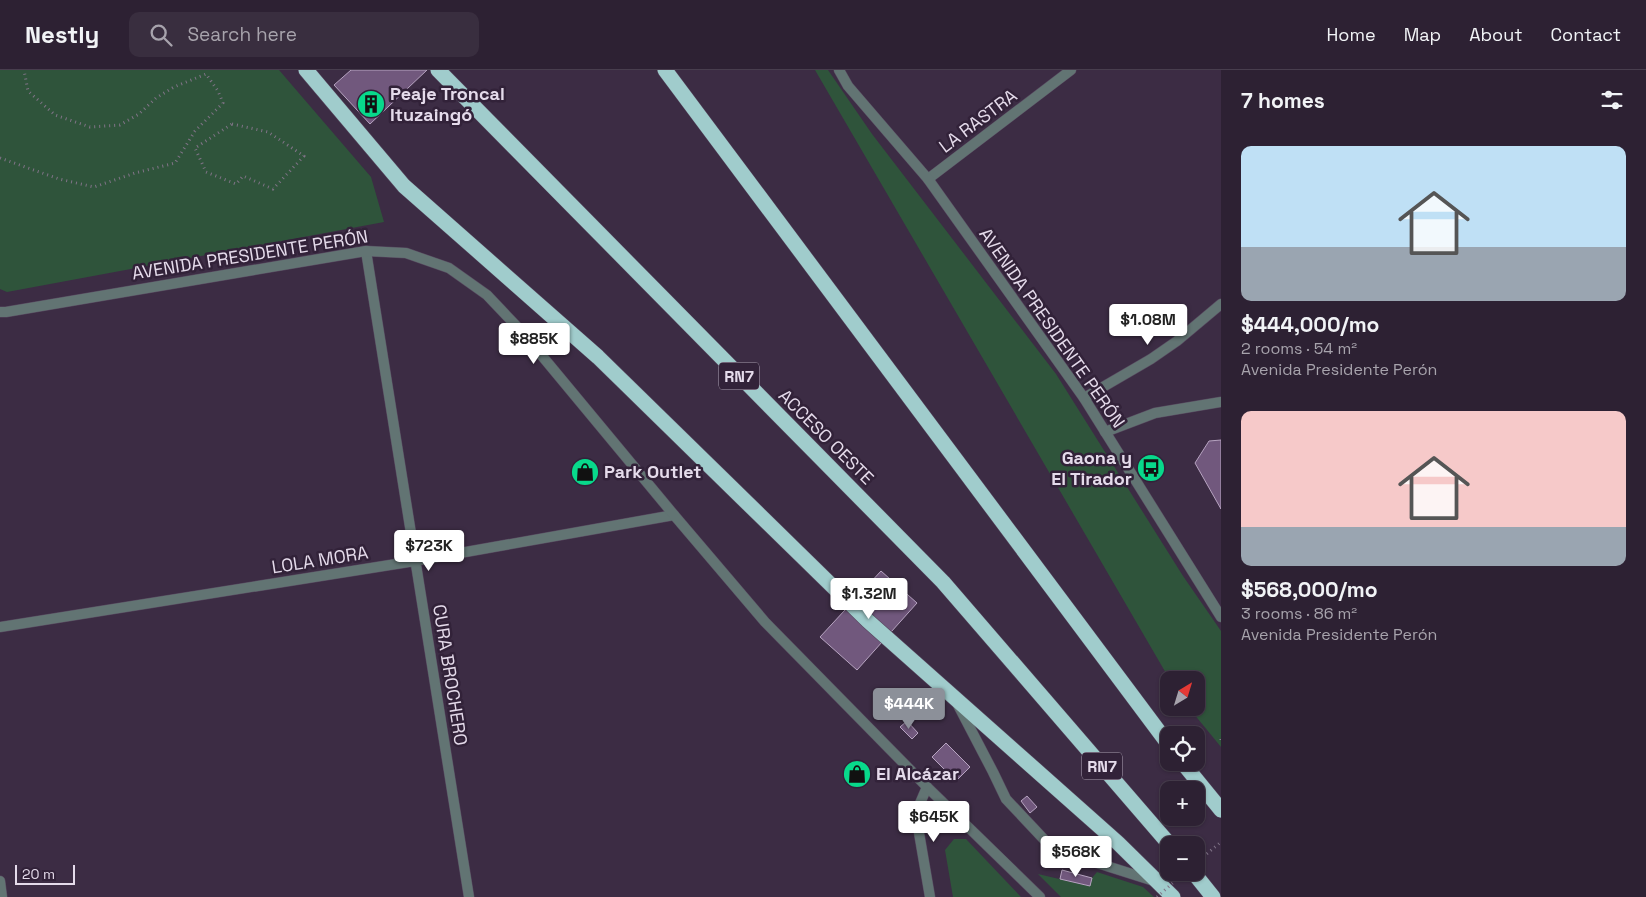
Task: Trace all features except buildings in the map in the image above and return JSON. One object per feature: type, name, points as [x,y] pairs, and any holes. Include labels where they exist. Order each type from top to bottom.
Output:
[{"type":"highway","points":[[306,70],[404,186],[598,357],[868,621],[952,695],[1159,890],[1173,897]]},
{"type":"highway","name":"ACCESO OESTE","points":[[438,70],[943,582],[1162,836]]},
{"type":"highway","points":[[665,70],[1160,733]]},
{"type":"highway","points":[[1189,771],[1221,810]]},
{"type":"highway","points":[[1200,881],[1213,897]]},
{"type":"street","name":"AVENIDA PRESIDENTE PERÓN","points":[[839,70],[848,86],[928,179],[1084,398],[1221,617]]},
{"type":"street","name":"LA RASTRA","points":[[928,179],[1071,70]]},
{"type":"street","name":"AVENIDA PRESIDENTE PERÓN","points":[[0,312],[366,251],[406,253],[449,268],[487,295],[523,333],[765,622],[927,787],[1040,897]]},
{"type":"street","name":"CURA BROCHERO","points":[[366,251],[469,897]]},
{"type":"street","points":[[1084,398],[1151,359],[1177,341],[1221,304]]},
{"type":"street","points":[[1105,432],[1155,413],[1221,402]]},
{"type":"street","name":"LOLA MORA","points":[[0,628],[415,561],[674,515]]},
{"type":"street","points":[[952,695],[1006,799],[1053,849],[1159,890]]},
{"type":"street","points":[[927,787],[918,808],[918,827],[930,897]]},
{"type":"street","points":[[0,881],[2,897]]},
{"type":"path","points":[[0,158],[59,179],[94,187],[135,173],[175,163],[195,131],[223,103],[218,91],[206,74],[174,87],[156,98],[139,114],[120,125],[90,127],[55,116],[28,91],[24,70]]},
{"type":"path","points":[[232,124],[268,132],[304,156],[273,189],[243,176],[236,184],[206,172],[195,148],[232,124]]},
{"type":"path","points":[[1205,855],[1221,842]]},
{"type":"path","points":[[1159,890],[1172,881]]},
{"type":"green space","points":[[0,70],[279,70],[371,177],[384,222],[7,292],[0,289]]},
{"type":"green space","points":[[815,70],[828,70],[872,134],[1056,374],[1183,576],[1221,631],[1221,747],[1196,716],[1205,716],[1205,671],[1165,671]]},
{"type":"green space","points":[[954,839],[966,839],[1021,897],[953,897],[945,850]]},
{"type":"green space","points":[[1097,872],[1143,887],[1154,897],[1061,897],[1038,874],[1089,886]]},
{"type":"place","name":"Peaje Troncal Ituzaingó","points":[[371,104]]},
{"type":"place","name":"Gaona y El Tirador","points":[[1151,468]]},
{"type":"place","name":"Park Outlet","points":[[585,472]]},
{"type":"place","name":"El Alcázar","points":[[857,774]]}]
